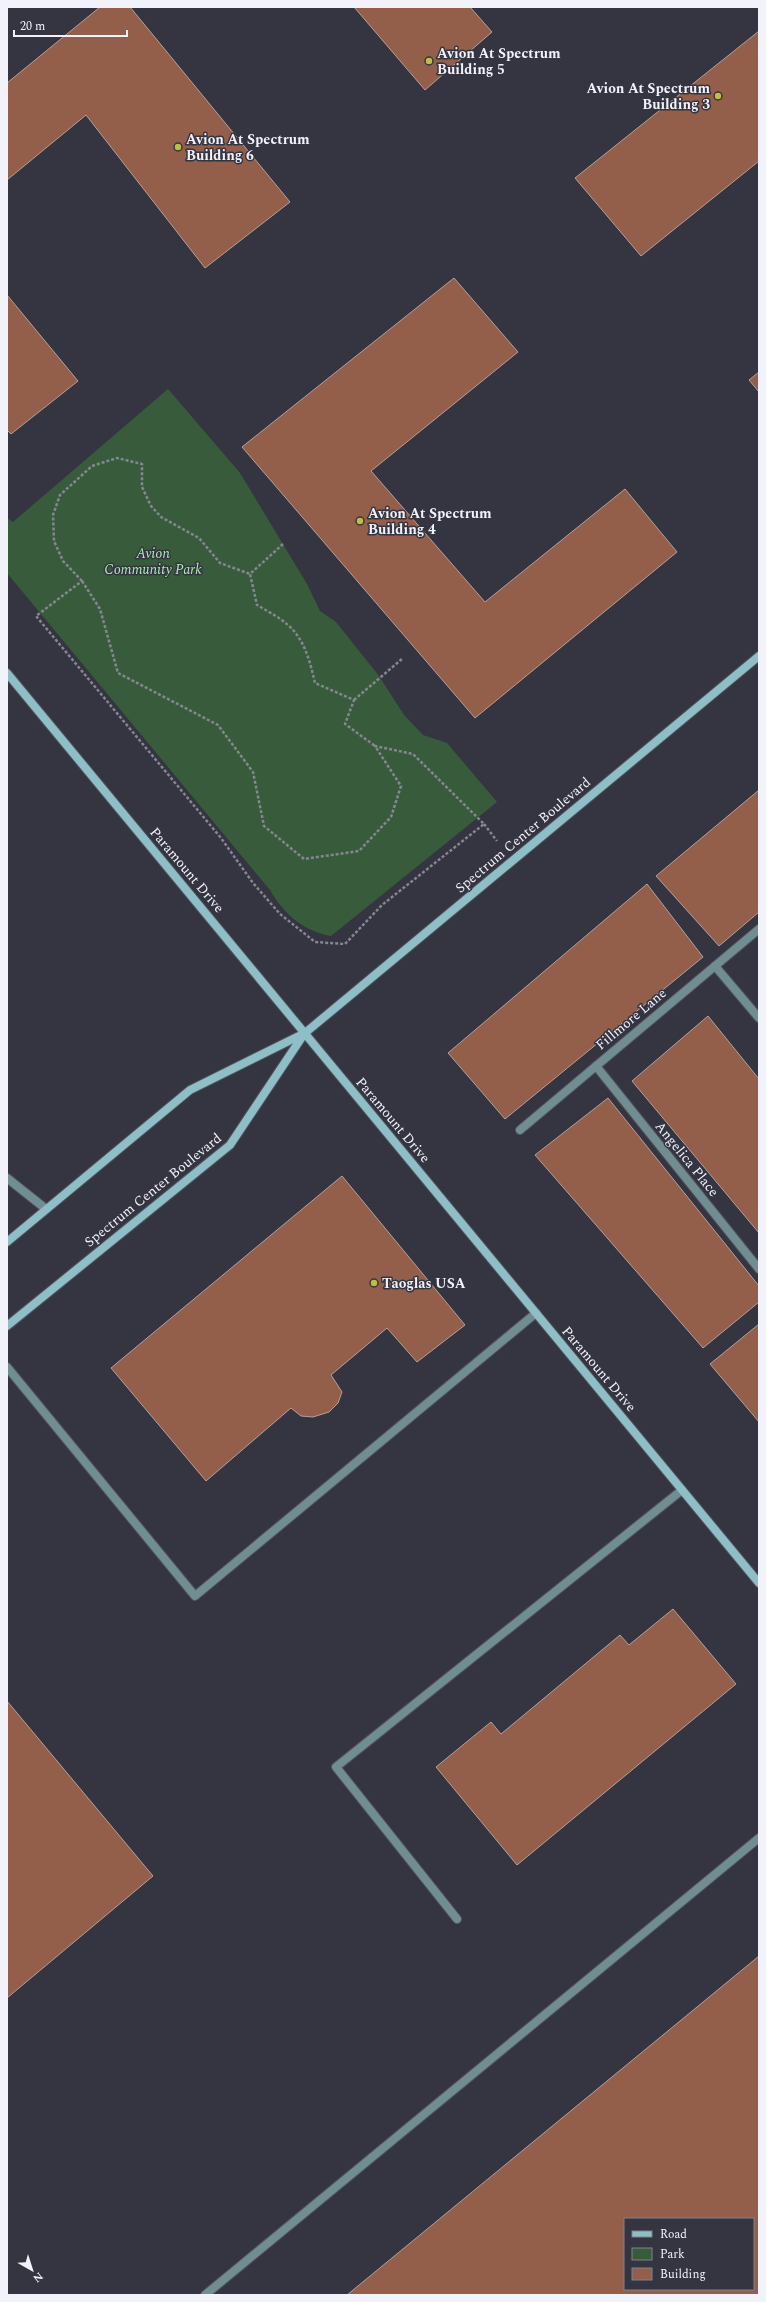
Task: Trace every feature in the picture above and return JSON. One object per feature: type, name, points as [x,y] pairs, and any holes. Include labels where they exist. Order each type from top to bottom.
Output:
[{"type":"street","name":"Spectrum Center Boulevard","points":[[7,1242],[190,1090],[304,1033],[759,656]]},
{"type":"street","name":"Paramount Drive","points":[[7,673],[759,1583]]},
{"type":"street","name":"Fillmore Lane","points":[[520,1130],[759,929]]},
{"type":"street","points":[[715,966],[759,1018]]},
{"type":"street","name":"Spectrum Center Boulevard","points":[[7,1326],[230,1145],[304,1033]]},
{"type":"street","name":"Angelica Place","points":[[596,1066],[759,1269]]},
{"type":"street","points":[[7,1178],[46,1209]]},
{"type":"street","points":[[7,1367],[195,1596],[536,1313]]},
{"type":"street","points":[[457,1919],[336,1767],[682,1490]]},
{"type":"street","points":[[205,2295],[759,1838]]},
{"type":"path","points":[[250,574],[220,563],[199,538],[160,517],[151,506],[142,487],[142,464],[117,458],[92,466],[60,496],[53,515],[54,541],[63,561],[82,581],[100,609],[118,673],[218,725],[253,772],[264,826],[304,859],[359,850],[391,817],[401,786],[375,746],[345,724],[354,700],[403,658]]},
{"type":"path","points":[[250,574],[282,544]]},
{"type":"path","points":[[250,574],[257,605],[288,625],[301,641],[309,658],[315,683],[354,700]]},
{"type":"path","points":[[82,581],[36,616],[221,838],[253,883],[280,914],[314,942],[344,944],[382,904],[484,824],[413,754],[375,746]]},
{"type":"green space","name":"Avion Community Park","points":[[168,389],[240,473],[307,584],[320,611],[336,622],[379,676],[404,715],[423,735],[447,743],[497,802],[331,936],[321,934],[303,926],[288,914],[275,899],[270,890],[7,573],[7,518],[13,522]]},
{"type":"building","name":"Avion At Spectrum Building 6","points":[[100,7],[130,7],[290,202],[205,268],[86,115],[7,180],[7,83]]},
{"type":"building","name":"Avion At Spectrum Building 5","points":[[354,7],[470,7],[492,32],[425,90]]},
{"type":"building","name":"Avion At Spectrum Building 3","points":[[759,31],[759,161],[641,256],[575,178]]},
{"type":"building","name":"Avion At Spectrum Building 4","points":[[454,278],[518,352],[371,471],[485,602],[625,489],[677,552],[475,718],[242,447]]},
{"type":"building","points":[[7,295],[78,381],[11,434],[7,430]]},
{"type":"building","points":[[759,372],[759,392],[749,380]]},
{"type":"building","points":[[759,790],[759,912],[719,946],[656,876]]},
{"type":"building","points":[[647,884],[703,957],[505,1119],[448,1053]]},
{"type":"building","points":[[708,1016],[759,1079],[759,1233],[632,1081]]},
{"type":"building","points":[[608,1098],[759,1286],[759,1302],[703,1348],[535,1155]]},
{"type":"building","points":[[342,1176],[465,1325],[417,1362],[387,1328],[331,1375],[342,1392],[338,1403],[329,1412],[313,1417],[301,1416],[291,1408],[206,1481],[111,1368]]},
{"type":"building","points":[[759,1324],[759,1422],[710,1364]]},
{"type":"building","points":[[673,1609],[736,1684],[517,1865],[436,1767],[491,1722],[501,1734],[620,1635],[629,1645]]},
{"type":"building","points":[[7,1701],[153,1876],[7,1998]]},
{"type":"building","points":[[759,1956],[759,2295],[347,2295]]},
{"type":"place","name":"Avion At Spectrum Building 5","points":[[429,61]]},
{"type":"place","name":"Avion At Spectrum Building 3","points":[[718,96]]},
{"type":"place","name":"Avion At Spectrum Building 6","points":[[178,147]]},
{"type":"place","name":"Avion At Spectrum Building 4","points":[[360,521]]},
{"type":"place","name":"Taoglas USA","points":[[374,1283]]}]
